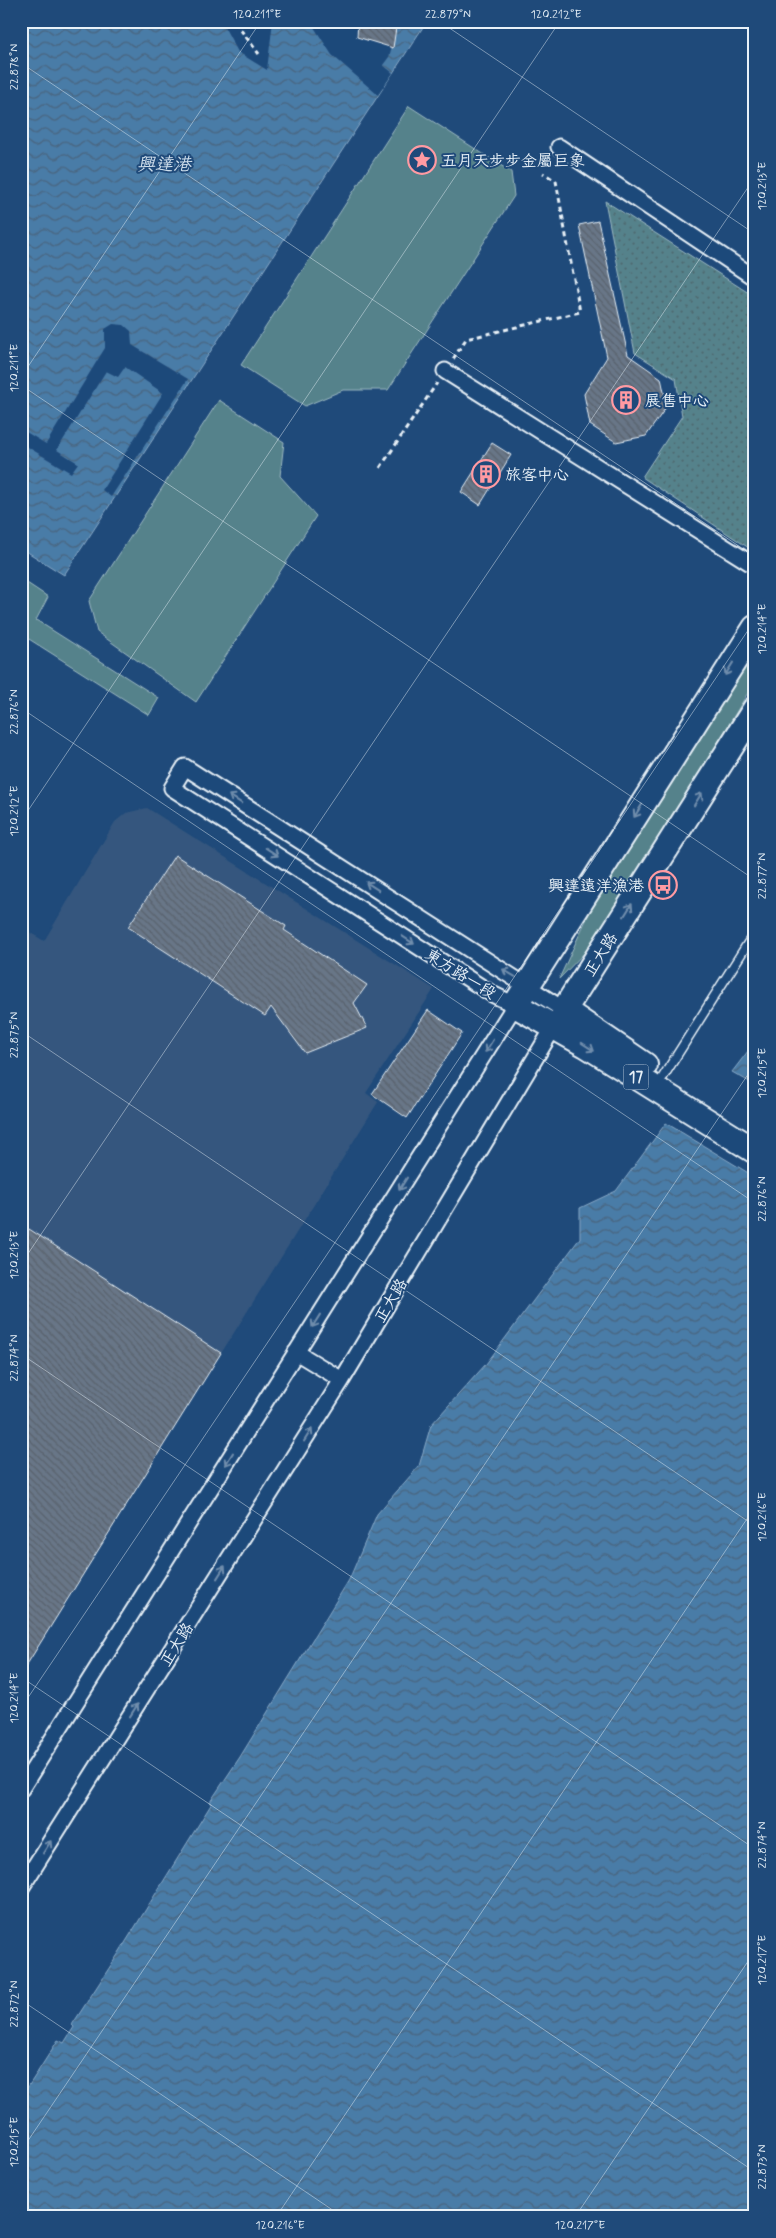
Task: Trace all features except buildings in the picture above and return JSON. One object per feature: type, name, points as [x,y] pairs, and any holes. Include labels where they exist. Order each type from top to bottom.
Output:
[{"type":"main road","points":[[516,1005],[755,628]]},
{"type":"main road","name":"正大路","points":[[559,1018],[755,709]]},
{"type":"main road","name":"東方路一段","points":[[516,1005],[559,1018],[663,1077],[755,1133]]},
{"type":"main road","name":"東方路一段","points":[[559,1018],[755,1151]]},
{"type":"street","points":[[559,148],[755,278]]},
{"type":"street","points":[[444,371],[755,566]]},
{"type":"street","name":"東方路一段","points":[[516,1005],[492,994],[172,788],[185,767],[528,985],[559,1018]]},
{"type":"street","points":[[21,1789],[516,1005]]},
{"type":"street","name":"正大路","points":[[21,1888],[342,1380],[559,1018]]},
{"type":"street","points":[[296,1352],[342,1380]]},
{"type":"lane","points":[[663,1077],[755,932]]},
{"type":"path","points":[[237,21],[240,29],[259,54]]},
{"type":"path","points":[[543,173],[556,181],[580,312]]},
{"type":"shaded area","points":[[147,808],[434,989],[366,1093],[378,1102],[21,1674],[21,927],[44,941],[115,822],[126,813]]},
{"type":"green space","points":[[409,106],[511,172],[514,196],[388,390],[343,390],[305,406],[241,365]]},
{"type":"green space","points":[[605,201],[755,297],[755,552],[642,477],[682,416],[676,379],[635,353]]},
{"type":"green space","points":[[219,400],[284,442],[280,476],[316,516],[196,702],[97,632],[89,601]]},
{"type":"green space","points":[[21,579],[48,597],[36,620],[159,698],[149,715],[21,634]]},
{"type":"green space","points":[[755,645],[755,681],[619,907],[591,946],[559,979],[603,883]]},
{"type":"water","name":"興達港","points":[[21,21],[427,21],[64,575],[21,548]]},
{"type":"water","points":[[755,1042],[755,1085],[732,1072]]},
{"type":"water","points":[[666,1123],[755,1177],[755,2217],[21,2217],[21,2098],[58,2040],[64,2043],[74,2027],[72,2025],[117,1956],[212,1803],[210,1802],[240,1757],[349,1580],[377,1514],[419,1466],[431,1425],[486,1364],[580,1238],[580,1208],[616,1191]]},
{"type":"pier","points":[[221,21],[273,21],[267,70],[238,52]]},
{"type":"pier","points":[[310,21],[399,21],[389,57],[383,65],[393,73],[378,95],[332,55]]},
{"type":"pier","points":[[113,324],[124,325],[131,331],[132,345],[188,379],[111,497],[102,490],[163,393],[125,367],[118,377],[106,371],[57,450],[78,463],[71,473],[21,443],[21,429],[46,444],[105,348],[105,329]]},
{"type":"place","name":"五月天步步金屬巨象","points":[[422,160]]},
{"type":"place","name":"展售中心","points":[[626,400]]},
{"type":"place","name":"旅客中心","points":[[486,474]]},
{"type":"place","name":"興達遠洋漁港","points":[[663,885]]}]
